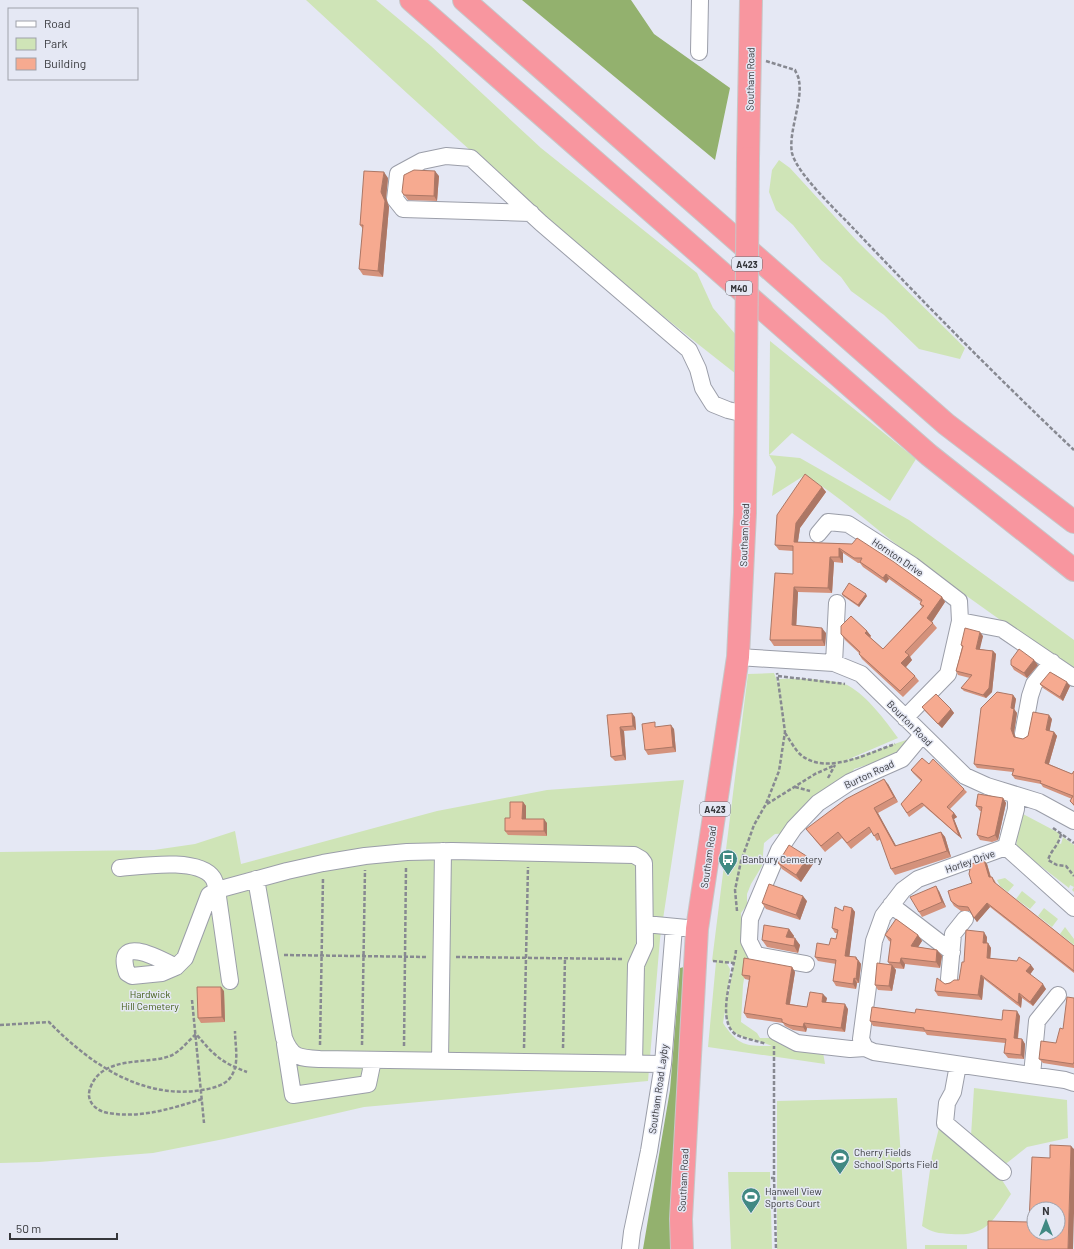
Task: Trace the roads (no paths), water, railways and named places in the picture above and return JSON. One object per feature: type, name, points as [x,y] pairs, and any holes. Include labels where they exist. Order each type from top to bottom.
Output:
[{"type":"highway","name":"M40","points":[[411,0],[929,455],[1074,570]]},
{"type":"highway","points":[[464,0],[946,424],[1074,522]]},
{"type":"highway","name":"Southam Road","points":[[682,1249],[681,1220],[697,929],[738,657],[745,513],[751,0]]},
{"type":"street","points":[[699,52],[700,0]]},
{"type":"street","points":[[531,213],[403,209],[395,199],[398,174],[422,161],[446,156],[471,158],[531,213],[689,350],[698,369],[703,388],[713,404],[728,410],[745,414]]},
{"type":"street","name":"Hornton Drive","points":[[818,534],[828,522],[848,524],[912,565],[959,601],[960,621],[948,674],[905,718]]},
{"type":"street","points":[[834,663],[837,603]]},
{"type":"street","points":[[960,621],[1002,629],[1074,678]]},
{"type":"street","name":"Bourton Road","points":[[738,657],[834,663],[861,674],[905,718],[915,739],[964,776],[1039,802],[1074,821]]},
{"type":"street","points":[[1023,734],[1030,696],[1034,684],[1052,662]]},
{"type":"street","name":"Burton Road","points":[[806,964],[756,955],[749,941],[750,919],[779,850],[794,828],[818,803],[850,782],[902,759],[915,739]]},
{"type":"street","name":"Horley Drive","points":[[864,1048],[861,1039],[874,941],[883,916],[904,890],[918,879],[1006,847],[1016,809],[1016,795]]},
{"type":"street","points":[[1006,847],[1063,896],[1074,908]]},
{"type":"street","points":[[440,1061],[443,851]]},
{"type":"street","points":[[176,967],[185,958],[209,895],[217,890],[256,879],[323,863],[365,856],[407,852],[443,851],[634,855],[642,859],[644,870],[645,945],[636,965],[634,1064]]},
{"type":"street","points":[[120,868],[180,864],[204,871],[213,878],[217,890],[230,981]]},
{"type":"street","points":[[256,879],[293,1095],[368,1084],[367,1060]]},
{"type":"street","points":[[892,905],[952,952]]},
{"type":"street","points":[[949,979],[953,934],[965,918]]},
{"type":"street","points":[[645,924],[697,929]]},
{"type":"street","name":"Southam Road Layby","points":[[630,1249],[632,1232],[648,1157],[663,1064],[674,927]]},
{"type":"street","points":[[1032,1075],[1037,1021],[1058,995]]},
{"type":"street","points":[[284,1038],[288,1049],[294,1055],[304,1058],[663,1064]]},
{"type":"street","points":[[775,1039],[797,1043],[864,1048],[874,1052],[1032,1075],[1074,1083]]},
{"type":"street","points":[[958,1065],[952,1092],[947,1103],[945,1123],[1004,1172]]},
{"type":"place","name":"Banbury Cemetery","points":[[728,876]]},
{"type":"place","name":"Cherry Fields School Sports Field","points":[[840,1175]]},
{"type":"place","name":"Hanwell View Sports Court","points":[[751,1214]]},
{"type":"park label","name":"Hardwick Hill Cemetery","points":[[150,1000]]}]
